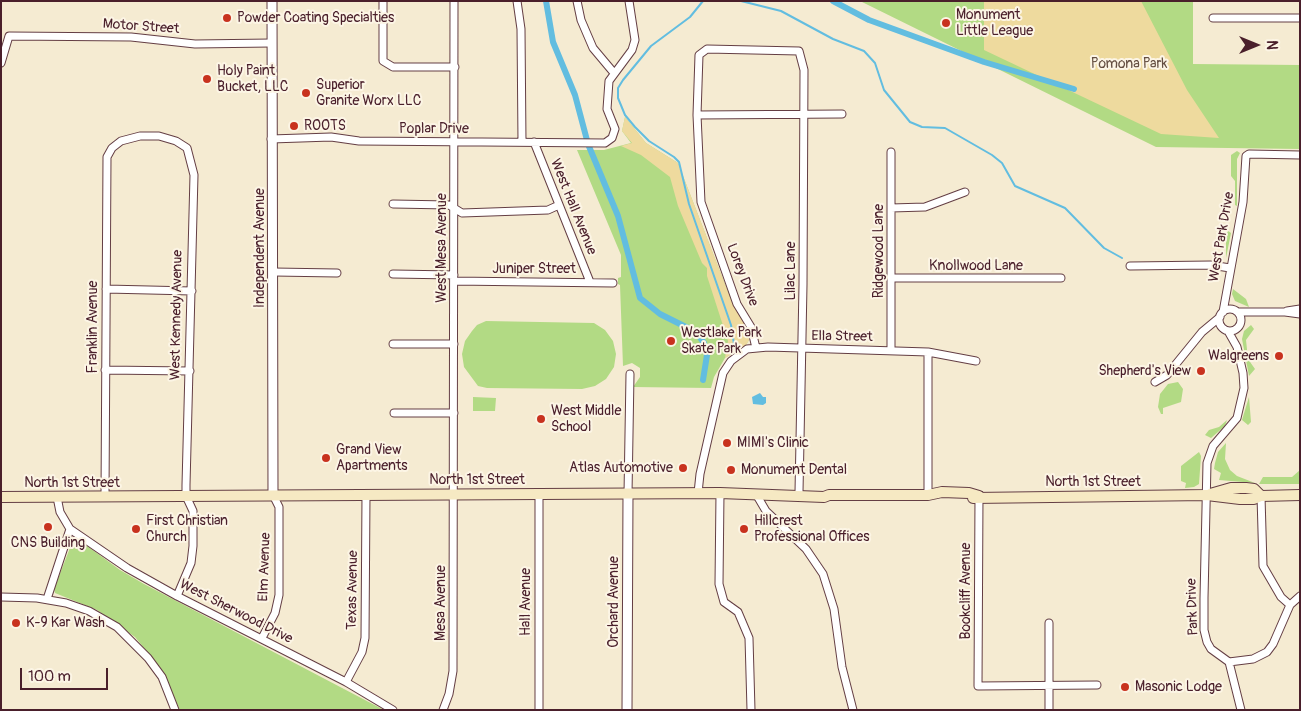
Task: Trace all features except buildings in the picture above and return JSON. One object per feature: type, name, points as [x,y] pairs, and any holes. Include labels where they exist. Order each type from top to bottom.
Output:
[{"type":"main road","name":"North 1st Street","points":[[772,494],[778,491],[824,492],[829,495]]},
{"type":"main road","name":"North 1st Street","points":[[1,497],[772,494],[785,497],[928,495],[942,499],[969,499],[979,496],[1207,495],[1254,499],[1262,496],[1300,495]]},
{"type":"street","name":"Independent Avenue","points":[[272,1],[273,495]]},
{"type":"street","points":[[383,1],[383,61],[393,67],[456,67]]},
{"type":"street","name":"West Mesa Avenue","points":[[453,494],[456,67],[454,1]]},
{"type":"street","points":[[517,1],[521,29],[522,142]]},
{"type":"street","points":[[577,1],[581,20],[593,48],[614,73],[632,50],[635,40],[629,1]]},
{"type":"street","points":[[1213,18],[1300,18]]},
{"type":"street","name":"Motor Street","points":[[1,62],[9,36],[131,37],[195,44],[271,43]]},
{"type":"street","name":"Lorey Drive","points":[[756,348],[751,326],[737,304],[701,202],[697,115],[700,55],[708,49],[799,51]]},
{"type":"street","name":"Lilac Lane","points":[[799,51],[804,70],[799,492]]},
{"type":"street","name":"Poplar Drive","points":[[271,139],[331,137],[359,142],[605,143],[612,138],[615,129],[607,109],[606,93],[609,81],[614,73]]},
{"type":"street","points":[[697,115],[804,116],[842,114]]},
{"type":"street","name":"Franklin Avenue","points":[[105,496],[107,157],[112,148],[120,141],[130,138],[160,136],[176,141]]},
{"type":"street","name":"West Kennedy Avenue","points":[[176,141],[187,148],[194,175],[186,496],[193,511],[193,546],[191,563],[176,596]]},
{"type":"street","name":"West Hall Avenue","points":[[534,142],[590,282]]},
{"type":"street","name":"Ridgewood Lane","points":[[891,152],[891,350]]},
{"type":"street","name":"West Park Drive","points":[[1221,314],[1244,202],[1244,160],[1249,154],[1300,155]]},
{"type":"street","points":[[891,208],[925,207],[965,192]]},
{"type":"street","points":[[393,204],[449,205],[462,213],[548,210],[559,205]]},
{"type":"street","points":[[1130,266],[1211,265],[1230,268]]},
{"type":"street","points":[[274,272],[337,273]]},
{"type":"street","name":"Juniper Street","points":[[393,274],[454,278],[613,283]]},
{"type":"street","name":"Knollwood Lane","points":[[891,278],[1061,278]]},
{"type":"street","points":[[106,289],[192,291]]},
{"type":"street","name":"West Park Drive","points":[[1226,296],[1240,324]]},
{"type":"street","points":[[1155,382],[1167,375],[1221,314],[1234,310],[1255,313],[1284,312],[1300,309]]},
{"type":"street","points":[[1284,312],[1300,314]]},
{"type":"street","points":[[1207,328],[1225,329],[1240,324],[1255,313]]},
{"type":"street","points":[[1221,314],[1225,329],[1237,347]]},
{"type":"street","points":[[1207,495],[1208,457],[1213,446],[1237,418],[1242,404],[1243,373],[1237,347],[1240,324]]},
{"type":"street","points":[[393,344],[454,344]]},
{"type":"street","points":[[698,494],[700,474],[723,373],[730,361],[738,354],[756,348]]},
{"type":"street","name":"Ella Street","points":[[756,348],[928,352],[976,361]]},
{"type":"street","points":[[928,352],[928,495]]},
{"type":"street","points":[[105,370],[190,371]]},
{"type":"street","points":[[628,494],[630,374]]},
{"type":"street","points":[[394,414],[454,413]]},
{"type":"street","name":"Mesa Avenue","points":[[443,710],[450,694],[453,671],[453,494]]},
{"type":"street","name":"Hall Avenue","points":[[539,494],[539,710]]},
{"type":"street","name":"Orchard Avenue","points":[[627,710],[628,494]]},
{"type":"street","points":[[720,494],[719,584],[724,602],[738,612],[749,638],[751,710]]},
{"type":"street","points":[[756,494],[766,511],[806,549],[823,574],[834,609],[848,697],[853,710]]},
{"type":"street","name":"Elm Avenue","points":[[262,638],[275,613],[279,595],[279,507],[273,495]]},
{"type":"street","name":"Texas Avenue","points":[[346,682],[362,652],[365,638],[366,495]]},
{"type":"street","name":"Park Drive","points":[[1207,495],[1204,630],[1211,649],[1229,662]]},
{"type":"street","name":"Bookcliff Avenue","points":[[979,496],[978,686],[1049,686]]},
{"type":"street","points":[[1262,496],[1263,566],[1281,597],[1290,605]]},
{"type":"street","points":[[47,599],[70,529],[60,512],[57,497]]},
{"type":"street","name":"West Sherwood Drive","points":[[70,529],[127,568],[176,596],[346,682],[393,710]]},
{"type":"street","points":[[1241,710],[1229,662],[1253,660],[1267,652],[1273,644],[1290,605],[1300,596]]},
{"type":"street","points":[[1,597],[47,599],[89,611],[117,627],[148,658],[162,677],[175,710]]},
{"type":"street","points":[[1048,624],[1049,710]]},
{"type":"street","points":[[1049,686],[1097,685]]},
{"type":"green space","name":"Pomona Park","points":[[860,1],[1193,1],[1193,64],[1300,65],[1300,149],[1156,147]]},
{"type":"green space","points":[[625,117],[646,143],[678,163],[733,305],[749,330],[749,340],[746,345],[725,358],[714,377],[711,388],[633,387],[640,377],[640,368],[632,363],[623,366],[620,285],[618,284],[618,278],[621,277],[621,255],[577,150],[604,150],[631,143],[622,131]]},
{"type":"green space","points":[[1237,151],[1240,153],[1237,159],[1237,206],[1235,205],[1235,181],[1231,176],[1231,155]]},
{"type":"green space","points":[[1226,231],[1231,233],[1226,258]]},
{"type":"green space","points":[[1233,289],[1246,299],[1249,307],[1235,301],[1232,294]]},
{"type":"green space","points":[[486,321],[594,323],[605,330],[613,341],[616,354],[614,367],[606,379],[595,386],[582,389],[487,388],[478,386],[464,367],[462,354],[465,341],[472,331],[477,325]]},
{"type":"green space","points":[[1251,325],[1254,329],[1246,340],[1248,359],[1255,369],[1249,376],[1242,339],[1244,331]]},
{"type":"green space","points":[[1178,382],[1183,389],[1181,402],[1163,408],[1163,414],[1161,414],[1158,407],[1160,394],[1168,384]]},
{"type":"green space","points":[[473,397],[496,398],[495,411],[473,411]]},
{"type":"green space","points":[[1249,397],[1251,422],[1248,425],[1242,420]]},
{"type":"green space","points":[[1227,420],[1225,426],[1211,438],[1205,435],[1209,430],[1219,427]]},
{"type":"green space","points":[[1226,443],[1225,459],[1230,470],[1237,476],[1255,483],[1219,480],[1221,473],[1214,469],[1215,463],[1218,452]]},
{"type":"green space","points":[[1199,452],[1201,456],[1199,484],[1194,487],[1185,488],[1186,483],[1181,481],[1181,466]]},
{"type":"green space","points":[[1300,470],[1300,484],[1259,484],[1263,477],[1292,477]]},
{"type":"green space","points":[[73,540],[79,540],[120,570],[144,584],[384,710],[180,710],[162,670],[135,637],[97,610],[55,593],[54,589]]},
{"type":"sand","points":[[984,1],[1141,1],[1187,90],[1219,138],[1161,134],[984,50]]},
{"type":"sand","points":[[625,117],[646,143],[678,163],[733,305],[749,330],[749,340],[746,345],[725,358],[728,341],[707,276],[707,268],[702,263],[678,206],[670,177],[641,155],[621,146],[632,143],[622,131]]},
{"type":"water","points":[[760,393],[763,397],[766,397],[766,403],[763,405],[753,404],[752,397]]},
{"type":"waterway","points":[[546,1],[553,42],[575,95],[588,144],[618,216],[640,298],[660,314],[696,332],[704,343],[707,355],[703,380]]},
{"type":"waterway","points":[[703,1],[690,17],[651,46],[623,80],[618,88],[618,98],[625,115],[635,127],[649,141],[679,162],[689,204],[731,325],[734,344]]},
{"type":"waterway","points":[[741,1],[781,11],[833,39],[864,51],[875,63],[884,90],[910,122],[922,127],[945,128],[992,155],[1002,163],[1015,186],[1065,208],[1104,248],[1122,258]]},
{"type":"waterway","points":[[833,1],[869,20],[984,62],[1074,89]]},
{"type":"place","name":"Powder Coating Specialties","points":[[227,18]]},
{"type":"place","name":"Monument Little League","points":[[946,23]]},
{"type":"place","name":"Holy Paint Bucket, LLC","points":[[207,79]]},
{"type":"place","name":"Superior Granite Worx LLC","points":[[306,93]]},
{"type":"place","name":"ROOTS","points":[[294,126]]},
{"type":"place","name":"Westlake Park Skate Park","points":[[671,341]]},
{"type":"place","name":"Walgreens","points":[[1279,356]]},
{"type":"place","name":"Shepherd's View","points":[[1201,371]]},
{"type":"place","name":"West Middle School","points":[[541,419]]},
{"type":"place","name":"MIMI's Clinic","points":[[727,443]]},
{"type":"place","name":"Grand View Apartments","points":[[326,458]]},
{"type":"place","name":"Atlas Automotive","points":[[683,468]]},
{"type":"place","name":"Monument Dental","points":[[731,470]]},
{"type":"place","name":"CNS Building","points":[[48,527]]},
{"type":"place","name":"First Christian Church","points":[[136,529]]},
{"type":"place","name":"Hillcrest Professional Offices","points":[[744,529]]},
{"type":"place","name":"K-9 Kar Wash","points":[[16,623]]},
{"type":"place","name":"Masonic Lodge","points":[[1125,687]]}]
